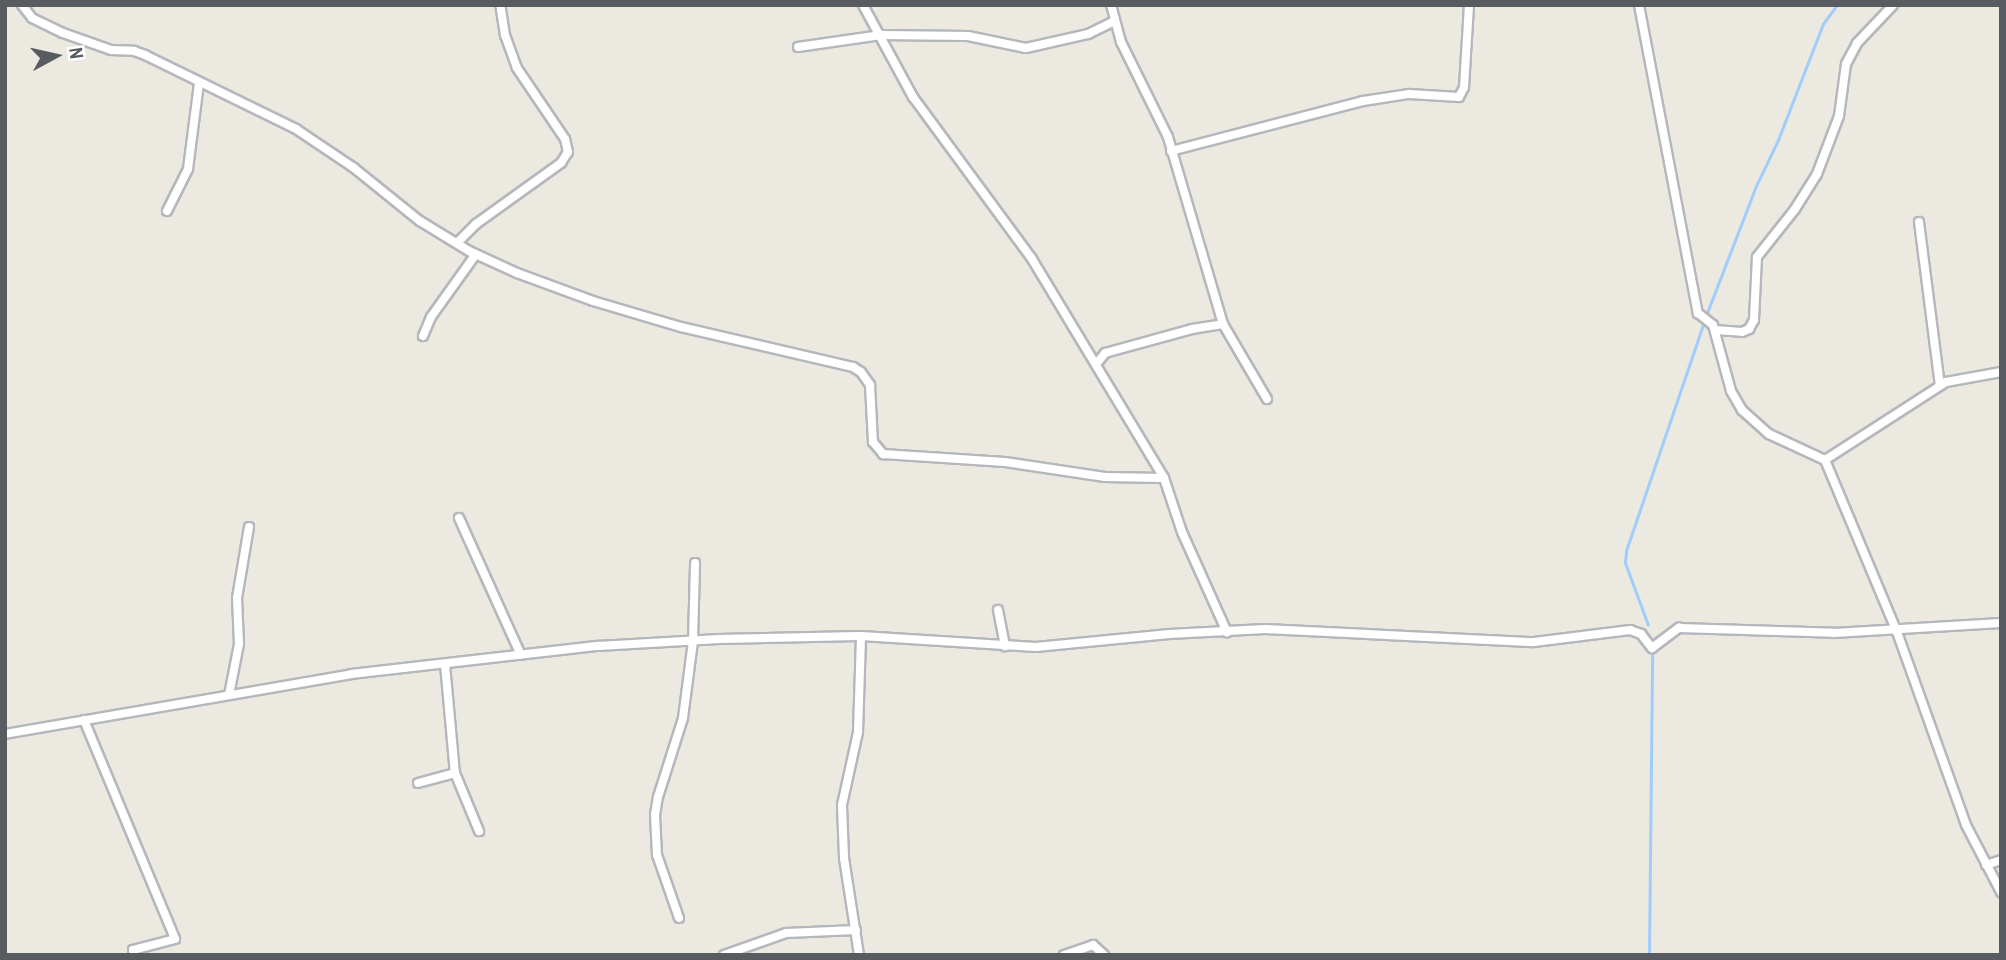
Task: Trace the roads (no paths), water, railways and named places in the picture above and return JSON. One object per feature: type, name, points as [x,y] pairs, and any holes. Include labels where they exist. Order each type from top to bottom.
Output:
[{"type":"street","points":[[22,5],[33,18],[64,33],[111,50],[145,55],[175,67],[199,83],[296,129],[354,168],[420,221],[476,254],[593,301],[681,327],[853,367],[861,372],[870,385],[873,442],[883,454],[1005,462],[1105,477],[1164,478]]},
{"type":"street","points":[[457,243],[476,224],[561,163],[568,152],[565,139],[517,68],[505,35],[500,5]]},
{"type":"street","points":[[863,5],[913,97],[1032,258],[1164,478],[1182,533],[1227,632]]},
{"type":"street","points":[[1111,5],[1121,42],[1151,99],[1171,151],[1223,324],[1267,400]]},
{"type":"street","points":[[1171,151],[1363,101],[1409,94],[1459,97],[1464,87],[1469,5]]},
{"type":"street","points":[[1639,5],[1694,297],[1706,320],[1715,330],[1731,391],[1742,410],[1769,433],[1825,460],[1898,632],[1956,801],[2001,892]]},
{"type":"street","points":[[1715,330],[1742,332],[1749,329],[1754,320],[1757,257],[1817,174],[1841,108],[1846,64],[1857,43],[1893,5]]},
{"type":"street","points":[[798,47],[881,35],[968,36],[1026,48],[1088,34],[1115,21]]},
{"type":"street","points":[[167,211],[188,169],[199,83]]},
{"type":"street","points":[[1919,222],[1940,385]]},
{"type":"street","points":[[423,336],[431,317],[476,254]]},
{"type":"street","points":[[1098,365],[1096,361],[1105,354],[1192,329],[1223,324]]},
{"type":"street","points":[[1825,460],[1940,385],[1967,376],[2001,372]]},
{"type":"street","points":[[460,518],[521,655]]},
{"type":"street","points":[[229,695],[239,644],[237,598],[249,527]]},
{"type":"street","points":[[679,918],[657,855],[656,814],[658,797],[683,718],[693,641],[695,563]]},
{"type":"street","points":[[998,610],[1005,646]]},
{"type":"street","points":[[5,734],[351,674],[598,646],[861,636],[1005,646],[1276,629],[1534,642],[1630,630],[1641,634],[1652,648],[1679,628],[1816,633],[1898,632],[2001,623]]},
{"type":"street","points":[[859,955],[844,859],[842,805],[858,732],[861,636]]},
{"type":"street","points":[[445,664],[455,773],[479,831]]},
{"type":"street","points":[[84,720],[175,939],[133,950],[134,955]]},
{"type":"street","points":[[418,783],[455,773]]},
{"type":"street","points":[[1986,865],[2001,860]]},
{"type":"street","points":[[724,955],[786,933],[856,930]]},
{"type":"street","points":[[1064,955],[1093,945],[1104,955]]},
{"type":"waterway","points":[[1648,625],[1625,563],[1626,551],[1707,313],[1756,186],[1778,140],[1823,24],[1837,5]]},
{"type":"waterway","points":[[1649,955],[1652,649]]}]
